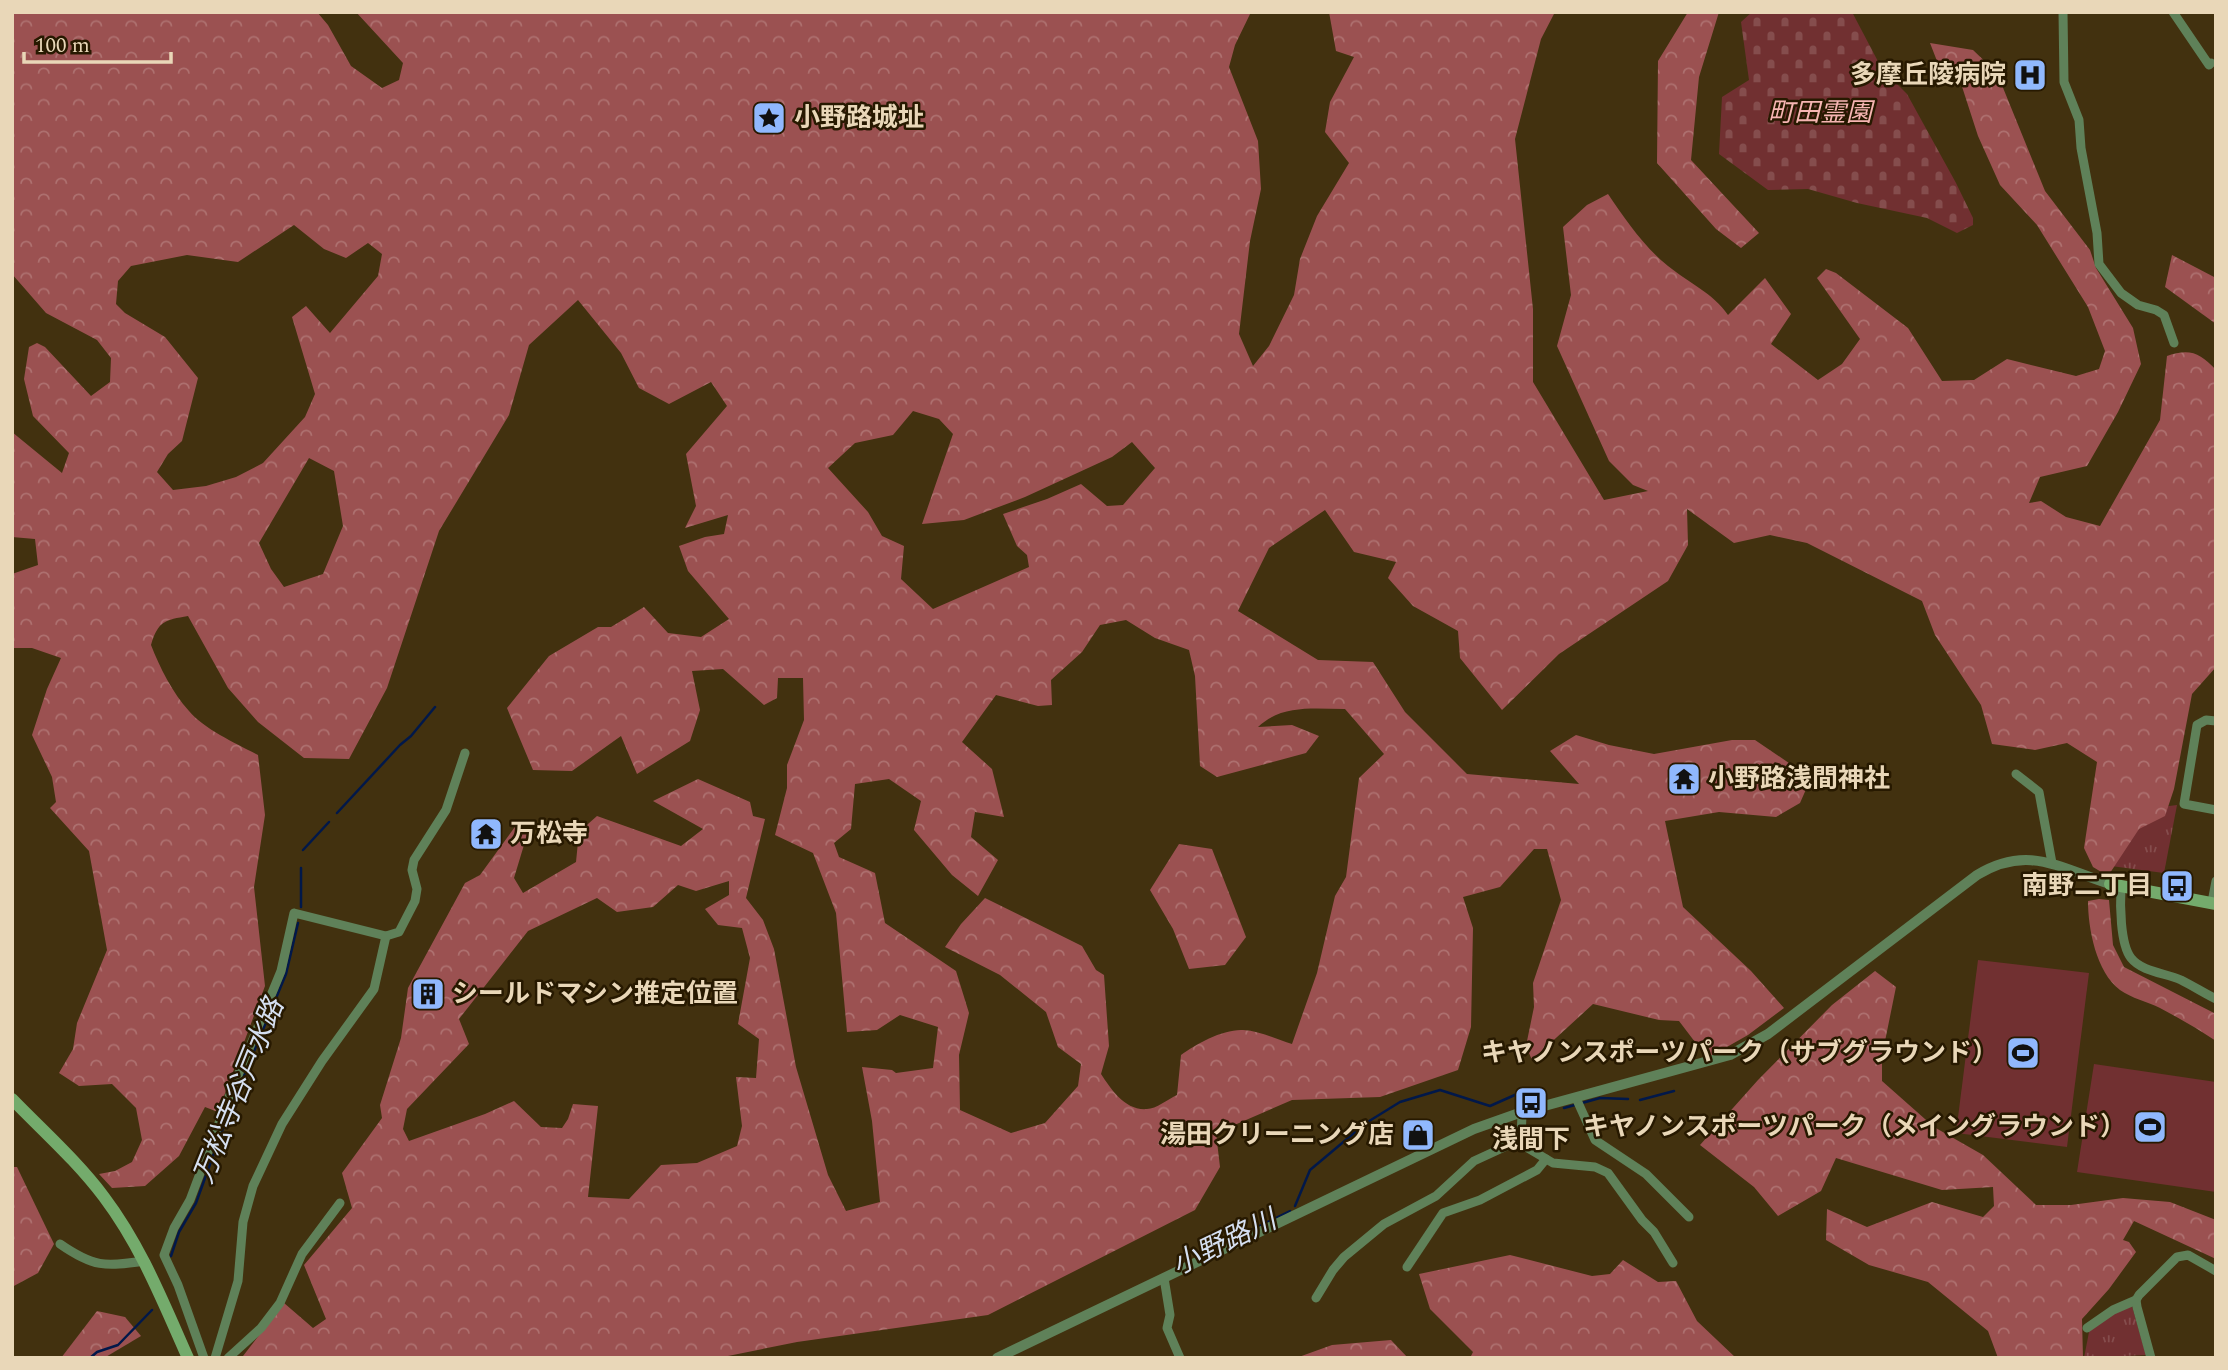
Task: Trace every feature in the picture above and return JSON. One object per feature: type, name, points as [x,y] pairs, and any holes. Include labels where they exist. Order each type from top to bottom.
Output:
[{"type":"main road","points":[[2115,886],[2215,902]]},
{"type":"main road","points":[[12,1099],[86,1174],[120,1221],[144,1261],[188,1358]]},
{"type":"street","points":[[2063,12],[2064,82],[2079,120],[2081,148],[2097,233],[2099,264],[2120,293],[2138,305],[2164,315],[2175,343]]},
{"type":"street","points":[[2173,12],[2200,54],[2209,65],[2211,63]]},
{"type":"street","points":[[2216,721],[2206,720],[2197,725],[2184,804],[2216,810]]},
{"type":"street","points":[[204,1358],[178,1285],[164,1255],[174,1228],[191,1200],[225,1107],[281,971],[294,914],[386,936],[399,932],[415,901],[417,889],[412,870],[414,860],[446,810],[465,753]]},
{"type":"street","points":[[2016,774],[2039,792],[2052,863]]},
{"type":"street","points":[[997,1358],[1474,1129],[1522,1112],[1730,1055],[1769,1034],[1992,866],[2015,860],[2039,860],[2115,886],[2126,947],[2132,959],[2216,999]]},
{"type":"street","points":[[2215,902],[2216,881]]},
{"type":"street","points":[[215,1358],[238,1281],[243,1222],[253,1186],[282,1124],[322,1061],[374,989],[386,936]]},
{"type":"street","points":[[1576,1098],[1595,1140],[1646,1174],[1689,1217]]},
{"type":"street","points":[[1521,1144],[1522,1112]]},
{"type":"street","points":[[1316,1298],[1344,1257],[1384,1224],[1436,1196],[1474,1161],[1511,1144],[1521,1144],[1553,1163],[1595,1167],[1608,1173],[1654,1233],[1673,1263]]},
{"type":"street","points":[[1407,1267],[1443,1213],[1480,1200],[1526,1176],[1537,1170],[1546,1159]]},
{"type":"street","points":[[228,1358],[261,1328],[279,1303],[303,1254],[340,1203]]},
{"type":"street","points":[[60,1244],[78,1256],[104,1266],[144,1261]]},
{"type":"street","points":[[2087,1328],[2113,1310],[2136,1300],[2177,1257],[2188,1255],[2216,1271]]},
{"type":"street","points":[[1164,1278],[1170,1315],[1167,1328],[1180,1358]]},
{"type":"street","points":[[2136,1300],[2151,1358]]},
{"type":"green space","points":[[12,12],[317,12],[328,25],[351,66],[382,88],[399,80],[403,63],[356,12],[1251,12],[1235,45],[1229,67],[1258,141],[1261,189],[1250,241],[1239,334],[1253,366],[1269,346],[1294,295],[1300,259],[1317,216],[1349,163],[1325,132],[1330,102],[1354,57],[1336,51],[1329,12],[1555,12],[1541,39],[1515,139],[1533,309],[1533,382],[1604,500],[1648,491],[1633,485],[1609,461],[1557,346],[1571,295],[1563,227],[1587,205],[1608,194],[1651,250],[1668,266],[1708,294],[1728,315],[1765,278],[1791,314],[1771,344],[1818,380],[1842,364],[1860,339],[1817,278],[1826,269],[1836,273],[1908,328],[1942,381],[1974,380],[2007,359],[2076,376],[2099,369],[2105,351],[2088,307],[2037,225],[2000,185],[1978,136],[1955,65],[1937,61],[1930,43],[1973,50],[1997,73],[2045,191],[2090,250],[2096,268],[2133,328],[2141,364],[2118,412],[2087,466],[2040,477],[2029,503],[2041,501],[2066,517],[2100,526],[2160,420],[2167,356],[2188,352],[2200,356],[2210,364],[2216,370],[2216,667],[2192,694],[2174,789],[2165,816],[2139,829],[2108,876],[2093,867],[2084,848],[2097,762],[2067,743],[2035,750],[1992,744],[1981,705],[1935,635],[1922,601],[1807,543],[1770,535],[1734,543],[1687,509],[1688,545],[1668,581],[1559,654],[1502,710],[1460,658],[1458,631],[1413,606],[1388,578],[1396,562],[1354,552],[1325,510],[1269,548],[1238,611],[1318,660],[1373,662],[1405,712],[1467,774],[1579,784],[1550,751],[1576,735],[1654,754],[1732,740],[1755,740],[1811,778],[1800,803],[1776,817],[1719,812],[1665,821],[1683,907],[1751,971],[1784,1008],[1748,1035],[1711,1056],[1695,1042],[1679,1021],[1659,1020],[1593,1004],[1532,1060],[1526,1046],[1534,1007],[1533,983],[1561,900],[1547,849],[1534,849],[1500,887],[1463,897],[1473,928],[1471,1027],[1458,1070],[1380,1097],[1292,1100],[1216,1133],[1220,1167],[1195,1210],[988,1315],[797,1342],[718,1358],[245,1358],[243,1356],[284,1303],[313,1328],[326,1319],[304,1265],[352,1208],[342,1173],[382,1118],[380,1105],[401,1038],[408,988],[465,883],[480,875],[517,824],[530,825],[514,878],[523,893],[576,862],[579,832],[597,816],[681,846],[703,829],[653,801],[698,779],[750,802],[753,816],[765,819],[746,898],[763,920],[774,949],[796,1067],[828,1175],[846,1211],[880,1202],[872,1121],[862,1067],[892,1070],[896,1073],[933,1068],[938,1027],[900,1015],[877,1030],[847,1032],[836,913],[813,853],[775,835],[787,788],[787,765],[804,720],[803,678],[778,678],[777,698],[764,705],[723,669],[692,671],[700,710],[690,741],[637,774],[621,736],[572,771],[533,770],[507,708],[549,656],[598,627],[611,627],[644,607],[668,633],[701,637],[729,619],[688,571],[679,546],[724,534],[728,515],[685,528],[696,506],[686,454],[727,406],[711,382],[669,404],[639,388],[621,353],[578,300],[529,345],[509,415],[439,531],[387,688],[349,759],[304,758],[258,722],[228,688],[188,616],[168,621],[156,631],[151,645],[167,680],[183,704],[195,718],[212,730],[258,755],[265,815],[254,887],[265,986],[218,1112],[205,1107],[179,1156],[145,1186],[112,1188],[99,1174],[115,1171],[132,1162],[142,1140],[136,1108],[112,1084],[79,1086],[59,1073],[73,1049],[77,1023],[107,950],[89,851],[50,808],[56,802],[52,777],[32,735],[47,689],[61,658],[32,648],[12,648],[12,574],[38,565],[35,539],[12,537],[12,432],[62,473],[69,453],[33,416],[24,379],[29,347],[37,343],[45,347],[91,396],[110,382],[111,358],[97,340],[46,313],[12,274]],"holes":[[[294,225],[324,249],[346,258],[368,243],[382,254],[378,276],[330,333],[306,306],[292,317],[315,394],[305,417],[263,463],[236,477],[206,486],[173,490],[157,472],[168,454],[182,441],[198,378],[165,337],[125,313],[116,304],[118,281],[131,266],[187,255],[238,262]],[[913,411],[939,419],[953,434],[922,524],[964,520],[1025,497],[1112,457],[1132,442],[1155,468],[1123,505],[1107,506],[1081,484],[1003,514],[1017,546],[1027,555],[1029,567],[933,609],[901,579],[904,546],[882,536],[868,512],[828,468],[855,443],[893,435]],[[309,458],[334,471],[343,526],[323,574],[284,587],[271,569],[259,543]],[[1126,620],[1155,638],[1189,650],[1195,676],[1200,766],[1217,777],[1306,753],[1319,736],[1292,725],[1258,727],[1277,714],[1299,709],[1345,709],[1384,754],[1359,778],[1346,877],[1335,896],[1317,973],[1292,1044],[1243,1030],[1210,1038],[1181,1055],[1177,1095],[1154,1107],[1139,1109],[1125,1103],[1101,1074],[1109,1046],[1104,975],[1096,970],[1082,946],[985,898],[961,924],[945,947],[1000,975],[1046,1012],[1058,1047],[1081,1064],[1078,1086],[1045,1123],[1011,1133],[960,1110],[959,1055],[969,1013],[956,971],[885,923],[875,873],[839,857],[834,843],[851,829],[855,784],[889,779],[921,801],[914,830],[952,875],[978,896],[998,860],[971,837],[975,812],[1004,817],[992,769],[962,742],[996,695],[1038,706],[1052,705],[1051,680],[1082,652],[1100,625]],[[729,881],[729,895],[705,909],[718,925],[742,928],[750,958],[738,1024],[759,1039],[756,1078],[736,1077],[742,1126],[737,1146],[697,1163],[661,1165],[629,1199],[588,1197],[598,1106],[573,1104],[562,1128],[541,1127],[514,1101],[409,1141],[403,1129],[407,1109],[469,1044],[459,1019],[528,931],[597,898],[617,912],[653,907],[678,885],[696,891]]]},
{"type":"green space","points":[[1688,12],[1719,12],[1699,77],[1691,160],[1759,233],[1741,248],[1716,229],[1657,163],[1658,61]]},
{"type":"green space","name":"町田霊園","points":[[1752,12],[1852,12],[1882,69],[1907,94],[1956,183],[1973,218],[1973,225],[1957,233],[1927,218],[1808,189],[1768,190],[1719,154],[1722,97],[1749,80],[1741,22]]},
{"type":"green space","points":[[2172,255],[2216,278],[2216,324],[2165,287]]},
{"type":"green space","points":[[2177,805],[2164,873],[2111,866],[2154,808]]},
{"type":"green space","points":[[1179,844],[1212,849],[1246,937],[1225,965],[1189,969],[1173,929],[1150,890]]},
{"type":"green space","points":[[2109,900],[2113,945],[2124,967],[2216,1014],[2216,1041],[2160,1008],[2124,993],[2112,982],[2099,961],[2090,924],[2088,901]]},
{"type":"green space","name":"キヤノンスポーツパーク（サブグラウンド）","points":[[1978,960],[2089,973],[2067,1147],[1956,1133]]},
{"type":"green space","points":[[1875,971],[1896,987],[1882,1056],[1882,1081],[1934,1127],[1983,1155],[2036,1205],[2071,1205],[2123,1198],[2170,1202],[2216,1220],[2216,1259],[2134,1221],[2123,1240],[2129,1242],[2136,1252],[2109,1289],[2082,1319],[2083,1358],[1998,1358],[1988,1331],[1928,1282],[1869,1265],[1826,1240],[1827,1209],[1867,1227],[1932,1202],[1983,1217],[1994,1206],[1993,1187],[1942,1190],[1836,1158],[1821,1191],[1778,1216],[1754,1187],[1700,1145],[1758,1080],[1832,1005]]},
{"type":"green space","name":"キヤノンスポーツパーク（メイングラウンド）","points":[[2094,1064],[2216,1082],[2216,1192],[2077,1172]]},
{"type":"green space","points":[[12,1167],[17,1167],[54,1244],[38,1273],[12,1287]]},
{"type":"green space","points":[[1510,1255],[1592,1276],[1610,1274],[1623,1260],[1658,1282],[1676,1281],[1697,1321],[1736,1358],[1470,1358],[1473,1352],[1430,1309],[1419,1274]]},
{"type":"green space","points":[[2132,1306],[2146,1355],[2084,1358],[2090,1327]]},
{"type":"green space","points":[[97,1311],[125,1317],[141,1336],[104,1358],[61,1358]]},
{"type":"green space","points":[[1391,1340],[1408,1358],[1296,1358],[1332,1345]]},
{"type":"waterway","name":"万松寺谷戸水路","points":[[337,813],[435,707]]},
{"type":"waterway","name":"万松寺谷戸水路","points":[[303,850],[329,822]]},
{"type":"waterway","name":"万松寺谷戸水路","points":[[301,868],[301,907]]},
{"type":"waterway","name":"万松寺谷戸水路","points":[[171,1256],[179,1232],[196,1203],[230,1109],[286,974],[298,923]]},
{"type":"waterway","name":"小野路川","points":[[1295,1206],[1310,1170],[1366,1123],[1400,1102],[1440,1090],[1490,1106],[1517,1094],[1521,1096]]},
{"type":"waterway","points":[[1640,1100],[1674,1091]]},
{"type":"waterway","points":[[1564,1108],[1600,1098],[1628,1099]]},
{"type":"waterway","name":"小野路川","points":[[1211,1250],[1290,1211]]},
{"type":"waterway","name":"万松寺谷戸水路","points":[[90,1358],[97,1352],[118,1345],[152,1310]]},
{"type":"place","name":"多摩丘陵病院","points":[[2030,75]]},
{"type":"place","name":"小野路城址","points":[[769,118]]},
{"type":"place","name":"小野路浅間神社","points":[[1684,779]]},
{"type":"place","name":"万松寺","points":[[486,834]]},
{"type":"place","name":"南野二丁目","points":[[2177,886]]},
{"type":"place","name":"シールドマシン推定位置","points":[[428,994]]},
{"type":"place","name":"キヤノンスポーツパーク（サブグラウンド）","points":[[2023,1053]]},
{"type":"place","name":"浅間下","points":[[1531,1103]]},
{"type":"place","name":"キヤノンスポーツパーク（メイングラウンド）","points":[[2150,1127]]},
{"type":"place","name":"湯田クリーニング店","points":[[1418,1135]]}]
